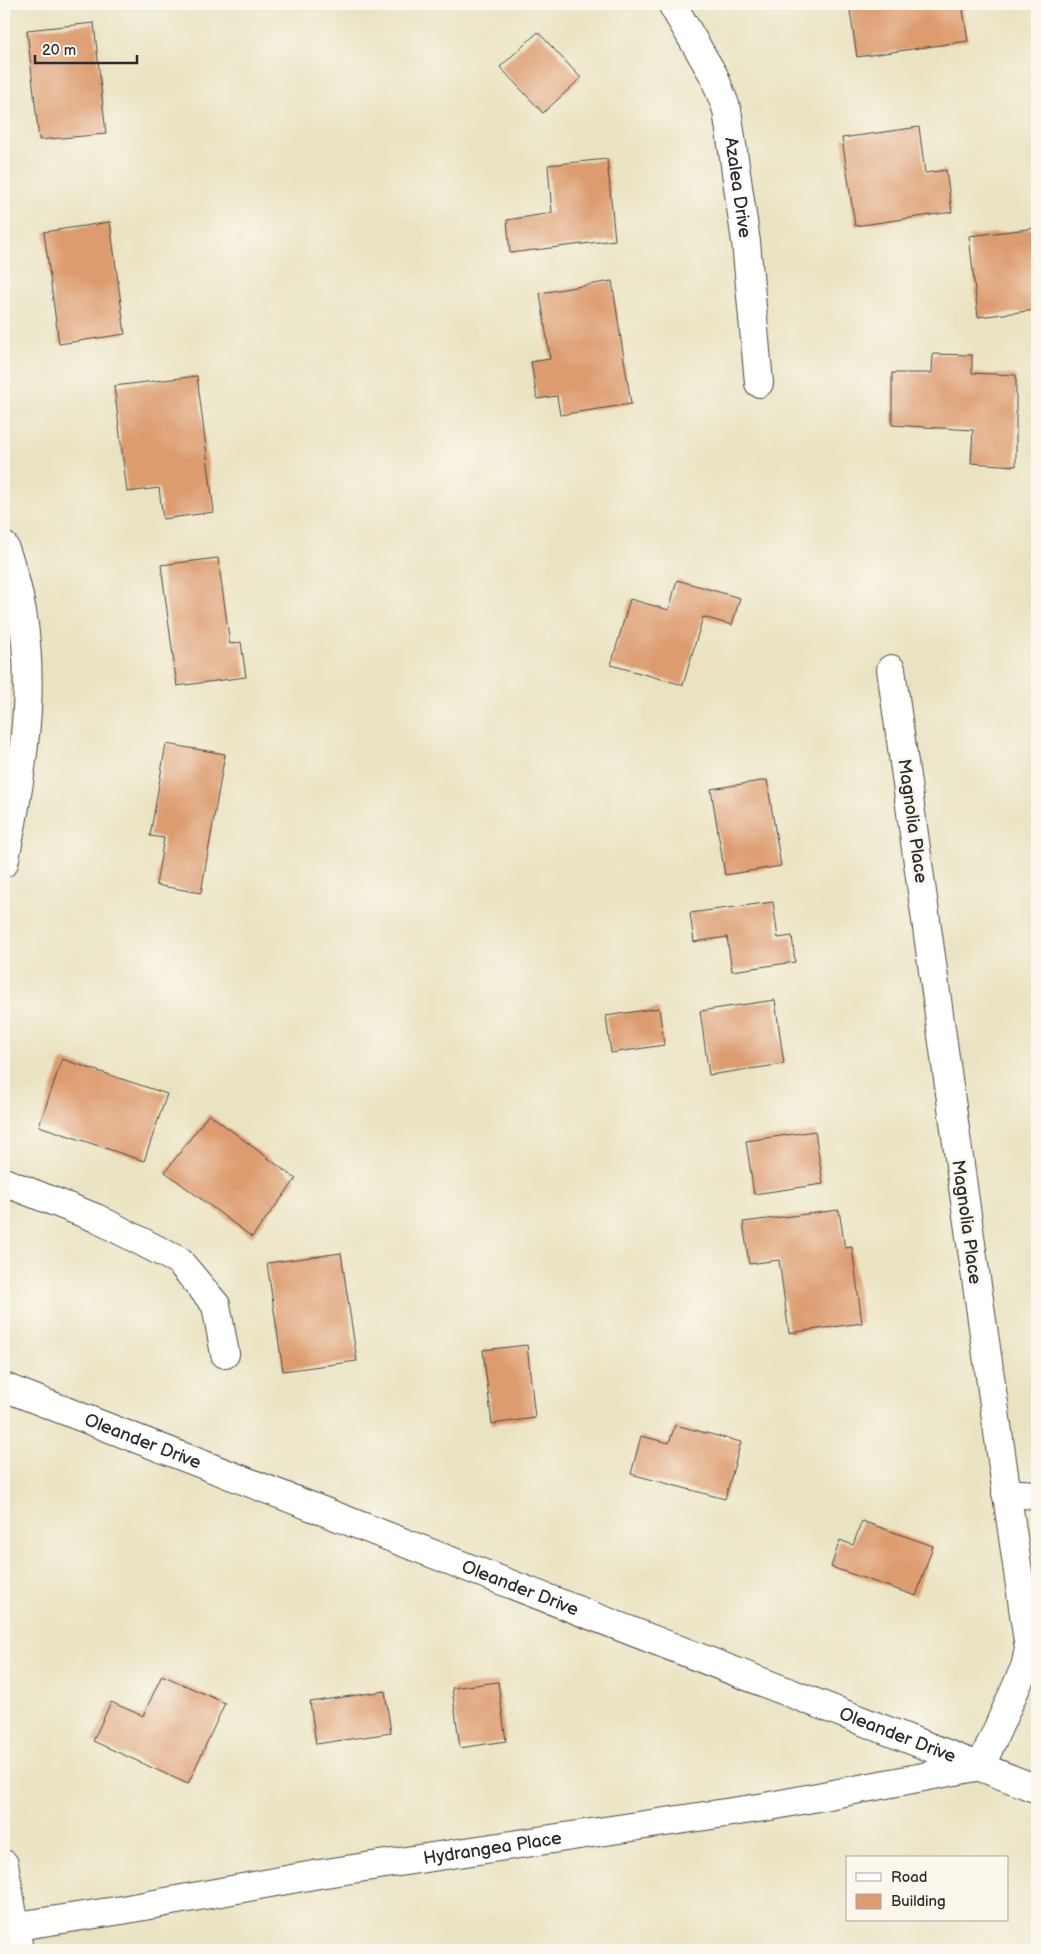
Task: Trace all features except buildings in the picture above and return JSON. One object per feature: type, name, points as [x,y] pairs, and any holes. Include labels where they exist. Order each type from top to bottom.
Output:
[{"type":"street","name":"Azalea Drive","points":[[672,4],[714,76],[727,110],[746,242],[759,383]]},
{"type":"street","points":[[4,863],[15,810],[29,689],[29,665],[22,608],[5,552]]},
{"type":"street","name":"Magnolia Place","points":[[891,669],[1029,1649],[1024,1667],[981,1766]]},
{"type":"street","points":[[4,1182],[96,1218],[179,1261],[216,1305],[225,1354]]},
{"type":"street","name":"Oleander Drive","points":[[4,1387],[1037,1789]]},
{"type":"street","points":[[1006,1493],[1037,1495]]},
{"type":"street","name":"Hydrangea Place","points":[[12,1935],[122,1910],[319,1874],[765,1807],[981,1766]]},
{"type":"street","points":[[4,1864],[12,1935]]}]
